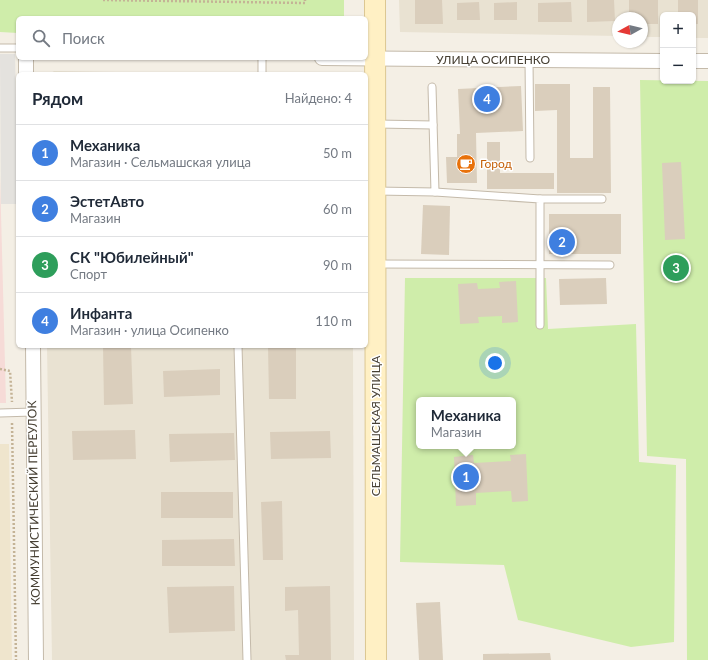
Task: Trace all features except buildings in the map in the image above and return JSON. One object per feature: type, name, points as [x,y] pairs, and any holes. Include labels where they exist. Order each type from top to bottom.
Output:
[{"type":"main road","name":"СЕЛЬМАШСКАЯ УЛИЦА","points":[[375,0],[376,660]]},
{"type":"street","name":"УЛИЦА ОСИПЕНКО","points":[[368,59],[660,61]]},
{"type":"street","points":[[26,60],[26,72]]},
{"type":"street","points":[[696,61],[708,61]]},
{"type":"street","name":"КОММУНИСТИЧЕСКИЙ ПЕРЕУЛОК","points":[[33,348],[36,660]]},
{"type":"lane","points":[[0,48],[16,48]]},
{"type":"lane","points":[[262,60],[262,72]]},
{"type":"lane","points":[[529,60],[530,158]]},
{"type":"lane","points":[[432,87],[435,192]]},
{"type":"lane","points":[[374,124],[433,124]]},
{"type":"lane","points":[[376,191],[435,192],[540,199],[602,200]]},
{"type":"lane","points":[[540,199],[540,325]]},
{"type":"lane","points":[[376,264],[610,265]]},
{"type":"lane","points":[[238,348],[247,660]]},
{"type":"lane","points":[[0,412],[33,412]]},
{"type":"path","points":[[103,0],[305,3],[305,0]]},
{"type":"path","points":[[0,369],[10,371],[16,660]]},
{"type":"shaded area","points":[[399,0],[708,0],[708,38],[696,38],[696,12],[660,12],[660,37],[648,37],[648,12],[612,12],[612,36],[400,32]]},
{"type":"shaded area","points":[[0,54],[15,54],[16,204],[1,204]]},
{"type":"shaded area","points":[[54,71],[116,72],[53,72]]},
{"type":"shaded area","points":[[0,175],[6,403],[0,403]]},
{"type":"shaded area","points":[[47,348],[353,348],[354,660],[52,660]]},
{"type":"shaded area","points":[[0,444],[9,444],[12,660],[0,660]]},
{"type":"green space","points":[[0,0],[344,0],[344,16],[16,16],[16,33],[0,32]]},
{"type":"green space","points":[[640,80],[660,80],[660,84],[696,84],[696,81],[708,81],[708,660],[687,660],[686,459],[647,456]]},
{"type":"green space","points":[[405,278],[546,278],[548,329],[636,324],[639,462],[676,465],[674,642],[631,647],[518,620],[504,565],[400,562]]},
{"type":"place","name":"Инфанта","points":[[487,99]]},
{"type":"place","name":"Город","points":[[466,164]]},
{"type":"place","name":"ЭстетАвто","points":[[562,242]]},
{"type":"place","name":"СК \"Юбилейный\"","points":[[676,268]]},
{"type":"place","name":"Механика","points":[[466,477]]}]
